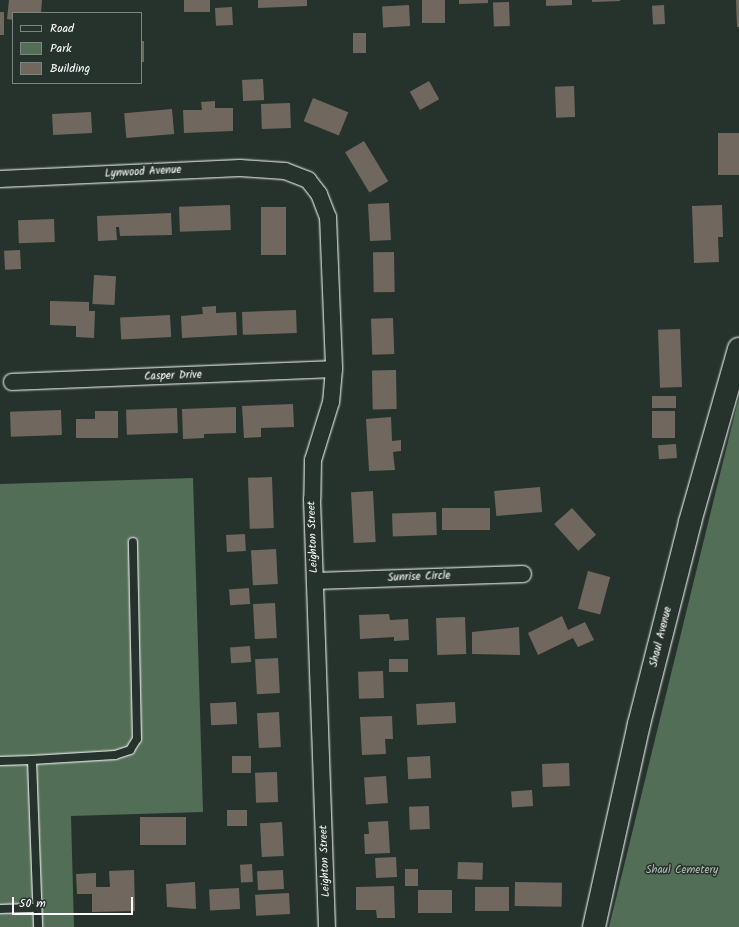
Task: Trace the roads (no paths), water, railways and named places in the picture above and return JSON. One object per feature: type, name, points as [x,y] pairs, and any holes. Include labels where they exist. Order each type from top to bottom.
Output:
[{"type":"main road","name":"Shaul Avenue","points":[[594,927],[639,724],[690,522],[735,377],[739,349]]},
{"type":"street","name":"Lynwood Avenue","points":[[0,179],[193,169],[240,168],[285,171]]},
{"type":"street","name":"Leighton Street","points":[[285,171],[308,180],[318,194],[328,217],[334,369],[330,402],[313,460],[315,581],[327,927]]},
{"type":"street","name":"Casper Drive","points":[[12,382],[334,369]]},
{"type":"street","name":"Sunrise Circle","points":[[315,581],[523,574]]},
{"type":"lane","points":[[0,761],[115,755],[130,750],[137,739],[133,542]]},
{"type":"lane","points":[[32,760],[38,927]]},
{"type":"lane","points":[[0,909],[37,908]]},
{"type":"park label","name":"Shaul Cemetery","points":[[682,870]]}]
